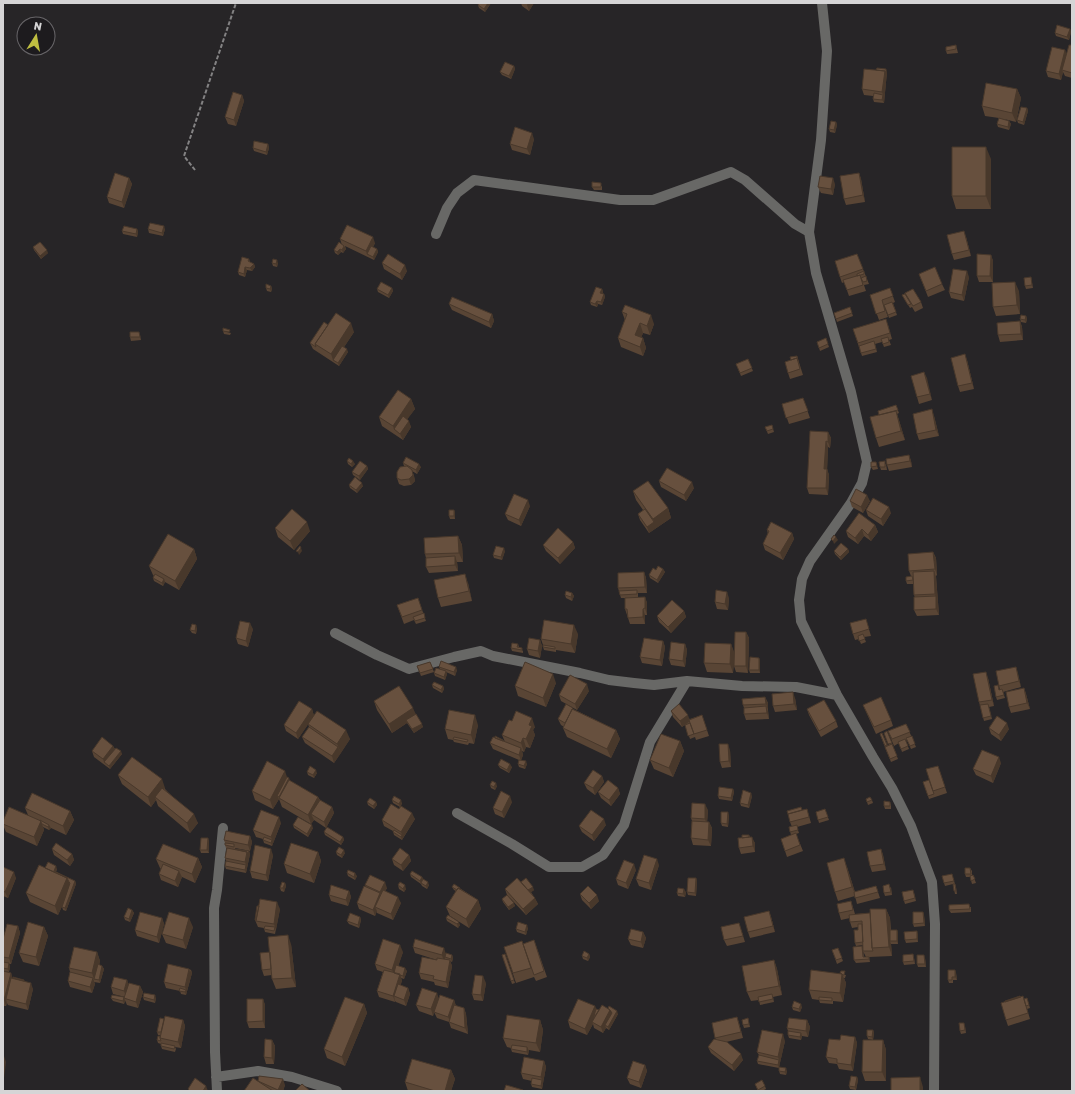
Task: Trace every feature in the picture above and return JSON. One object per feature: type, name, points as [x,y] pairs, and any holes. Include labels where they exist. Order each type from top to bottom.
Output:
[{"type":"street","points":[[822,3],[827,51],[821,140],[810,232],[816,273],[851,392],[867,462],[862,482],[851,503],[810,561],[802,580],[799,600],[801,621],[838,695],[892,788],[911,826],[932,882],[935,924],[934,1091]]},
{"type":"street","points":[[436,234],[447,208],[457,193],[474,180],[620,200],[653,200],[731,172],[745,180],[795,224],[810,232]]},
{"type":"street","points":[[335,633],[377,655],[409,669],[481,651],[493,656],[634,684],[687,681],[742,686],[796,687],[838,695]]},
{"type":"street","points":[[457,813],[549,867],[582,868],[603,855],[624,825],[650,742],[687,681]]},
{"type":"street","points":[[216,1091],[214,908],[223,828]]},
{"type":"street","points":[[216,1077],[258,1071],[292,1077],[337,1091]]},
{"type":"path","points":[[195,170],[184,156],[236,3]]},
{"type":"building","points":[[479,3],[488,3],[484,9],[478,5]]},
{"type":"building","points":[[1057,25],[1070,29],[1067,37],[1055,33]]},
{"type":"building","points":[[956,45],[956,49],[946,51],[946,47]]},
{"type":"building","points":[[1069,45],[1072,45],[1072,73],[1062,70]]},
{"type":"building","points":[[1052,47],[1065,50],[1059,74],[1046,71]]},
{"type":"building","points":[[505,62],[514,66],[509,76],[500,72]]},
{"type":"building","points":[[877,68],[886,69],[886,74],[885,71],[876,70]]},
{"type":"building","points":[[864,69],[885,71],[882,92],[862,89]]},
{"type":"building","points":[[986,83],[1017,89],[1012,113],[982,106]]},
{"type":"building","points":[[233,92],[242,95],[234,120],[225,117]]},
{"type":"building","points":[[874,93],[883,95],[882,100],[873,99]]},
{"type":"building","points":[[1021,107],[1027,108],[1023,122],[1017,120]]},
{"type":"building","points":[[999,118],[1009,121],[1008,127],[997,124]]},
{"type":"building","points":[[831,121],[836,122],[834,130],[829,129]]},
{"type":"building","points":[[515,127],[532,133],[527,149],[510,144]]},
{"type":"building","points":[[254,141],[268,144],[266,152],[253,148]]},
{"type":"building","points":[[952,147],[986,147],[986,196],[952,196]]},
{"type":"building","points":[[115,173],[129,178],[122,202],[107,197]]},
{"type":"building","points":[[859,173],[863,195],[844,199],[840,176]]},
{"type":"building","points":[[820,176],[833,178],[831,189],[818,187]]},
{"type":"building","points":[[592,182],[601,183],[601,187],[592,187]]},
{"type":"building","points":[[150,223],[164,226],[162,233],[148,229]]},
{"type":"building","points":[[347,225],[373,237],[366,251],[340,239]]},
{"type":"building","points":[[124,226],[137,229],[136,234],[122,231]]},
{"type":"building","points":[[964,231],[969,250],[952,254],[947,235]]},
{"type":"building","points":[[40,242],[47,250],[40,256],[33,247]]},
{"type":"building","points":[[339,242],[344,246],[342,250],[340,249],[337,252],[334,250]]},
{"type":"building","points":[[371,246],[377,249],[373,257],[367,254]]},
{"type":"building","points":[[388,254],[405,265],[400,274],[382,263]]},
{"type":"building","points":[[857,254],[863,269],[840,277],[835,261]]},
{"type":"building","points":[[977,254],[991,255],[990,276],[977,276]]},
{"type":"building","points":[[242,257],[249,259],[248,261],[254,264],[250,268],[245,267],[244,274],[238,272]]},
{"type":"building","points":[[273,259],[277,260],[276,264],[272,263]]},
{"type":"building","points":[[935,267],[942,284],[926,291],[919,274]]},
{"type":"building","points":[[953,269],[967,271],[962,295],[949,292]]},
{"type":"building","points":[[864,271],[864,274],[857,276],[857,274]]},
{"type":"building","points":[[860,275],[863,285],[847,290],[843,280]]},
{"type":"building","points":[[866,276],[867,281],[863,282],[861,278]]},
{"type":"building","points":[[1031,277],[1032,285],[1025,286],[1024,278]]},
{"type":"building","points":[[381,282],[392,288],[388,295],[377,289]]},
{"type":"building","points":[[1015,282],[1017,305],[993,307],[992,283]]},
{"type":"building","points":[[266,284],[271,286],[270,289],[266,288]]},
{"type":"building","points":[[596,287],[602,289],[600,293],[604,294],[601,302],[597,301],[595,304],[590,302]]},
{"type":"building","points":[[890,288],[893,296],[882,300],[885,311],[876,314],[870,295]]},
{"type":"building","points":[[913,289],[921,302],[913,306],[905,293]]},
{"type":"building","points":[[905,294],[911,304],[908,305],[902,295]]},
{"type":"building","points":[[452,297],[492,314],[489,322],[449,304]]},
{"type":"building","points":[[892,302],[896,312],[888,315],[884,305]]},
{"type":"building","points":[[625,305],[651,315],[647,326],[640,323],[635,335],[643,338],[640,347],[618,338],[627,314],[622,312]]},
{"type":"building","points":[[850,307],[852,313],[836,319],[834,313]]},
{"type":"building","points":[[336,313],[351,323],[331,354],[315,344]]},
{"type":"building","points":[[1021,315],[1026,316],[1025,320],[1020,319]]},
{"type":"building","points":[[886,319],[890,333],[858,343],[853,329]]},
{"type":"building","points":[[1020,321],[1021,334],[998,335],[997,323]]},
{"type":"building","points":[[324,322],[328,325],[315,344],[316,347],[310,343]]},
{"type":"building","points":[[223,328],[230,330],[229,332],[223,331]]},
{"type":"building","points":[[130,332],[139,332],[140,337],[130,337]]},
{"type":"building","points":[[888,337],[889,342],[883,344],[881,339]]},
{"type":"building","points":[[826,338],[828,344],[819,348],[817,342]]},
{"type":"building","points":[[874,341],[876,349],[861,353],[859,346]]},
{"type":"building","points":[[342,346],[347,349],[338,363],[333,360]]},
{"type":"building","points":[[965,354],[972,383],[958,386],[951,358]]},
{"type":"building","points":[[797,356],[798,361],[797,358],[791,360],[790,357]]},
{"type":"building","points":[[797,358],[800,369],[788,373],[785,362]]},
{"type":"building","points":[[748,359],[752,368],[740,373],[736,364]]},
{"type":"building","points":[[924,372],[930,394],[917,397],[911,376]]},
{"type":"building","points":[[398,390],[411,399],[393,426],[379,417]]},
{"type":"building","points":[[803,398],[808,411],[786,418],[782,404]]},
{"type":"building","points":[[896,405],[898,410],[879,415],[878,411]]},
{"type":"building","points":[[932,409],[936,430],[917,434],[913,414]]},
{"type":"building","points":[[896,411],[901,431],[876,438],[870,417]]},
{"type":"building","points":[[403,416],[409,421],[400,434],[394,429]]},
{"type":"building","points":[[772,425],[773,429],[767,431],[765,427]]},
{"type":"building","points":[[810,431],[828,432],[824,469],[827,469],[826,488],[807,488]]},
{"type":"building","points":[[909,455],[910,461],[887,465],[886,459]]},
{"type":"building","points":[[406,457],[419,464],[416,470],[403,463]]},
{"type":"building","points":[[349,458],[353,461],[351,464],[347,461]]},
{"type":"building","points":[[360,461],[367,466],[359,476],[352,472]]},
{"type":"building","points":[[885,461],[885,467],[880,467],[879,462]]},
{"type":"building","points":[[871,462],[876,462],[877,466],[871,467]]},
{"type":"building","points":[[407,466],[412,470],[413,475],[409,479],[401,480],[397,478],[397,472],[400,467]]},
{"type":"building","points":[[667,468],[692,482],[684,495],[659,481]]},
{"type":"building","points":[[355,477],[362,483],[356,490],[349,485]]},
{"type":"building","points":[[648,481],[668,508],[653,519],[633,491]]},
{"type":"building","points":[[856,489],[867,495],[861,507],[850,501]]},
{"type":"building","points":[[514,494],[528,500],[519,520],[505,514]]},
{"type":"building","points":[[873,498],[889,507],[881,519],[866,510]]},
{"type":"building","points":[[292,509],[307,522],[290,541],[275,528]]},
{"type":"building","points":[[645,509],[654,522],[647,527],[638,514]]},
{"type":"building","points":[[449,510],[454,510],[454,516],[449,516]]},
{"type":"building","points":[[859,513],[875,525],[868,535],[862,529],[855,538],[846,531]]},
{"type":"building","points":[[771,522],[792,533],[780,553],[763,544]]},
{"type":"building","points":[[558,528],[573,542],[558,558],[543,545]]},
{"type":"building","points":[[168,534],[194,549],[175,581],[149,566]]},
{"type":"building","points":[[834,535],[836,537],[833,541],[831,539]]},
{"type":"building","points":[[458,536],[459,553],[425,554],[424,538]]},
{"type":"building","points":[[841,543],[848,549],[840,557],[834,551]]},
{"type":"building","points":[[300,546],[301,548],[298,552],[296,551]]},
{"type":"building","points":[[496,546],[504,548],[501,557],[493,555]]},
{"type":"building","points":[[933,552],[935,569],[909,571],[908,554]]},
{"type":"building","points":[[455,556],[455,565],[426,567],[426,558]]},
{"type":"building","points":[[658,566],[663,569],[657,580],[649,575],[653,568],[656,570]]},
{"type":"building","points":[[934,571],[935,594],[914,595],[913,572]]},
{"type":"building","points":[[644,572],[645,587],[618,588],[618,573]]},
{"type":"building","points":[[155,574],[164,579],[162,583],[153,578]]},
{"type":"building","points":[[465,574],[469,591],[438,598],[434,580]]},
{"type":"building","points":[[912,576],[913,580],[906,581],[906,577]]},
{"type":"building","points":[[637,590],[637,594],[620,595],[619,591]]},
{"type":"building","points":[[716,590],[727,592],[725,604],[715,602]]},
{"type":"building","points":[[566,591],[572,593],[571,597],[565,595]]},
{"type":"building","points":[[936,596],[936,609],[914,610],[914,597]]},
{"type":"building","points":[[645,597],[643,617],[628,618],[627,609],[625,609],[625,598]]},
{"type":"building","points":[[418,598],[422,610],[402,617],[397,605]]},
{"type":"building","points":[[672,600],[684,611],[668,627],[657,616]]},
{"type":"building","points":[[424,613],[425,618],[415,621],[413,617]]},
{"type":"building","points":[[866,619],[869,629],[853,634],[850,623]]},
{"type":"building","points":[[544,620],[574,625],[571,644],[541,639]]},
{"type":"building","points":[[240,621],[250,623],[246,641],[236,638]]},
{"type":"building","points":[[192,624],[196,625],[195,631],[190,630]]},
{"type":"building","points":[[735,632],[746,632],[746,666],[734,666]]},
{"type":"building","points":[[863,634],[865,639],[859,641],[858,636]]},
{"type":"building","points":[[529,638],[540,640],[538,651],[527,649]]},
{"type":"building","points":[[644,638],[663,641],[660,660],[640,657]]},
{"type":"building","points":[[671,642],[685,644],[683,661],[669,659]]},
{"type":"building","points":[[512,643],[518,644],[517,647],[522,648],[522,650],[511,648]]},
{"type":"building","points":[[705,643],[731,644],[730,664],[704,663]]},
{"type":"building","points":[[543,645],[555,647],[555,649],[543,647]]},
{"type":"building","points":[[750,657],[759,658],[759,670],[749,670]]},
{"type":"building","points":[[441,661],[456,667],[454,672],[439,667]]},
{"type":"building","points":[[430,662],[433,669],[420,673],[417,666]]},
{"type":"building","points":[[525,662],[553,674],[543,698],[515,686]]},
{"type":"building","points":[[1016,667],[1019,681],[999,686],[996,671]]},
{"type":"building","points":[[436,668],[446,671],[444,677],[434,673]]},
{"type":"building","points":[[986,672],[992,700],[979,702],[973,674]]},
{"type":"building","points":[[570,675],[587,684],[575,704],[559,695]]},
{"type":"building","points":[[434,682],[443,686],[441,690],[432,685]]},
{"type":"building","points":[[998,685],[999,690],[1002,689],[1004,695],[996,697],[994,686]]},
{"type":"building","points":[[399,686],[413,708],[389,724],[374,701]]},
{"type":"building","points":[[1024,688],[1027,703],[1009,707],[1006,692]]},
{"type":"building","points":[[793,692],[794,704],[773,706],[772,694]]},
{"type":"building","points":[[765,697],[766,704],[743,705],[742,699]]},
{"type":"building","points":[[881,697],[891,720],[874,727],[863,705]]},
{"type":"building","points":[[824,700],[836,721],[819,731],[807,709]]},
{"type":"building","points":[[299,701],[312,709],[296,733],[284,725]]},
{"type":"building","points":[[566,704],[573,708],[565,723],[558,719]]},
{"type":"building","points":[[679,704],[688,715],[680,721],[671,711]]},
{"type":"building","points":[[988,704],[991,716],[983,718],[980,705]]},
{"type":"building","points":[[766,706],[767,713],[744,714],[744,708]]},
{"type":"building","points":[[572,709],[616,730],[607,749],[563,728]]},
{"type":"building","points":[[449,710],[475,715],[471,735],[445,729]]},
{"type":"building","points":[[317,711],[346,730],[337,744],[308,724]]},
{"type":"building","points":[[516,711],[532,718],[529,725],[532,726],[526,739],[523,738],[521,743],[502,735],[509,720],[512,721]]},
{"type":"building","points":[[416,714],[422,724],[412,729],[406,720]]},
{"type":"building","points":[[702,715],[707,730],[694,734],[689,720]]},
{"type":"building","points":[[997,716],[1007,723],[999,735],[989,728]]},
{"type":"building","points":[[690,723],[694,734],[688,736],[685,725]]},
{"type":"building","points":[[906,724],[910,732],[892,739],[888,731]]},
{"type":"building","points":[[309,727],[338,747],[332,756],[302,737]]},
{"type":"building","points":[[887,731],[892,743],[888,744],[884,733]]},
{"type":"building","points":[[882,733],[887,745],[885,746],[880,734]]},
{"type":"building","points":[[661,734],[680,741],[669,768],[650,760]]},
{"type":"building","points":[[495,736],[503,740],[503,741],[495,738]]},
{"type":"building","points":[[912,736],[915,744],[910,746],[906,738]]},
{"type":"building","points":[[102,737],[113,746],[103,759],[92,751]]},
{"type":"building","points":[[454,737],[468,740],[467,742],[453,739]]},
{"type":"building","points":[[493,737],[521,748],[519,755],[490,743]]},
{"type":"building","points":[[905,739],[908,746],[901,749],[898,742]]},
{"type":"building","points":[[719,744],[728,744],[729,761],[720,762]]},
{"type":"building","points":[[892,744],[897,756],[890,759],[885,747]]},
{"type":"building","points":[[116,748],[121,751],[109,766],[104,762]]},
{"type":"building","points":[[982,750],[999,757],[991,776],[973,769]]},
{"type":"building","points":[[132,757],[162,779],[148,797],[118,775]]},
{"type":"building","points":[[501,759],[510,764],[507,770],[498,765]]},
{"type":"building","points":[[519,760],[526,761],[524,766],[518,764]]},
{"type":"building","points":[[267,761],[285,771],[270,800],[252,791]]},
{"type":"building","points":[[310,766],[316,770],[313,775],[307,772]]},
{"type":"building","points":[[938,766],[945,787],[933,791],[926,769]]},
{"type":"building","points":[[593,770],[602,776],[593,788],[584,783]]},
{"type":"building","points":[[287,777],[289,778],[279,797],[277,796]]},
{"type":"building","points":[[289,780],[318,797],[308,815],[279,798]]},
{"type":"building","points":[[608,780],[618,788],[609,800],[598,792]]},
{"type":"building","points":[[929,780],[934,794],[928,796],[923,782]]},
{"type":"building","points":[[492,781],[496,783],[494,787],[490,785]]},
{"type":"building","points":[[719,787],[733,789],[731,798],[718,796]]},
{"type":"building","points":[[162,788],[194,814],[187,823],[155,797]]},
{"type":"building","points":[[743,790],[751,793],[748,805],[740,803]]},
{"type":"building","points":[[501,791],[510,796],[502,812],[493,808]]},
{"type":"building","points":[[32,793],[70,811],[63,826],[25,808]]},
{"type":"building","points":[[394,796],[401,800],[399,804],[392,800]]},
{"type":"building","points":[[870,797],[872,800],[867,802],[866,799]]},
{"type":"building","points":[[370,798],[376,802],[373,806],[367,802]]},
{"type":"building","points":[[320,800],[332,807],[324,822],[311,814]]},
{"type":"building","points":[[884,801],[890,802],[890,806],[884,806]]},
{"type":"building","points":[[692,803],[705,804],[705,819],[691,818]]},
{"type":"building","points":[[391,804],[399,809],[401,806],[412,813],[401,832],[382,820]]},
{"type":"building","points":[[9,807],[41,821],[34,837],[3,824]]},
{"type":"building","points":[[801,807],[802,810],[788,814],[787,811]]},
{"type":"building","points":[[807,809],[809,817],[790,822],[788,814]]},
{"type":"building","points":[[825,809],[828,817],[818,820],[816,812]]},
{"type":"building","points":[[261,810],[279,817],[271,837],[253,830]]},
{"type":"building","points":[[591,810],[604,819],[592,835],[579,826]]},
{"type":"building","points":[[721,812],[728,812],[727,824],[721,823]]},
{"type":"building","points":[[298,817],[312,825],[307,834],[293,825]]},
{"type":"building","points":[[40,820],[49,825],[48,827],[42,824]]},
{"type":"building","points":[[692,821],[709,822],[708,840],[691,838]]},
{"type":"building","points":[[797,825],[798,830],[790,832],[789,827]]},
{"type":"building","points":[[327,827],[343,837],[340,842],[324,832]]},
{"type":"building","points":[[394,830],[402,835],[401,837],[393,832]]},
{"type":"building","points":[[226,831],[250,836],[248,845],[224,840]]},
{"type":"building","points":[[796,833],[800,845],[785,851],[781,839]]},
{"type":"building","points":[[742,835],[749,835],[749,837],[742,838]]},
{"type":"building","points":[[264,837],[272,840],[271,843],[263,840]]},
{"type":"building","points":[[752,837],[753,846],[739,848],[738,838]]},
{"type":"building","points":[[201,838],[208,838],[207,850],[200,850]]},
{"type":"building","points":[[56,843],[72,854],[67,860],[52,849]]},
{"type":"building","points":[[225,843],[234,844],[234,847],[225,845]]},
{"type":"building","points":[[291,843],[318,852],[310,874],[284,864]]},
{"type":"building","points":[[163,844],[198,858],[192,874],[156,859]]},
{"type":"building","points":[[255,845],[271,849],[266,875],[250,871]]},
{"type":"building","points":[[339,847],[344,850],[341,855],[336,852]]},
{"type":"building","points":[[227,848],[247,852],[245,862],[225,858]]},
{"type":"building","points":[[400,848],[409,855],[401,865],[392,859]]},
{"type":"building","points":[[235,849],[249,851],[248,855],[247,852]]},
{"type":"building","points":[[881,849],[884,864],[870,866],[867,852]]},
{"type":"building","points":[[644,855],[657,859],[649,883],[636,879]]},
{"type":"building","points":[[844,858],[852,887],[835,892],[827,863]]},
{"type":"building","points":[[624,860],[634,864],[626,883],[616,879]]},
{"type":"building","points":[[226,861],[246,865],[245,870],[225,866]]},
{"type":"building","points":[[48,862],[56,866],[54,871],[75,881],[65,908],[62,907],[70,883],[67,878],[45,868]]},
{"type":"building","points":[[163,864],[179,871],[175,881],[159,874]]},
{"type":"building","points":[[39,865],[67,878],[55,906],[26,893]]},
{"type":"building","points":[[3,867],[14,872],[5,892],[3,891]]},
{"type":"building","points":[[965,868],[970,868],[971,874],[965,874]]},
{"type":"building","points":[[348,870],[355,873],[354,877],[347,873]]},
{"type":"building","points":[[412,871],[422,877],[420,881],[410,874]]},
{"type":"building","points":[[952,874],[954,881],[944,883],[942,876]]},
{"type":"building","points":[[370,875],[385,882],[380,892],[365,885]]},
{"type":"building","points":[[973,875],[975,879],[971,881],[970,876]]},
{"type":"building","points":[[517,878],[535,898],[523,909],[505,889]]},
{"type":"building","points":[[526,878],[533,887],[528,890],[521,882]]},
{"type":"building","points":[[688,878],[696,878],[695,893],[687,892]]},
{"type":"building","points":[[423,879],[428,882],[426,886],[421,883]]},
{"type":"building","points":[[282,882],[285,883],[283,888],[280,888]]},
{"type":"building","points":[[400,882],[405,885],[403,889],[398,885]]},
{"type":"building","points":[[454,884],[460,889],[458,888],[457,890],[452,887]]},
{"type":"building","points":[[889,884],[891,892],[884,893],[883,886]]},
{"type":"building","points":[[953,884],[955,884],[956,891],[954,891]]},
{"type":"building","points":[[331,885],[349,891],[346,900],[329,895]]},
{"type":"building","points":[[364,886],[380,893],[373,910],[357,903]]},
{"type":"building","points":[[588,886],[597,895],[589,903],[580,894]]},
{"type":"building","points":[[876,886],[878,892],[855,898],[854,892]]},
{"type":"building","points":[[458,888],[478,900],[466,919],[446,907]]},
{"type":"building","points":[[678,888],[684,889],[683,894],[677,893]]},
{"type":"building","points":[[383,890],[398,897],[391,914],[375,907]]},
{"type":"building","points":[[913,890],[915,898],[904,901],[902,892]]},
{"type":"building","points":[[507,895],[514,903],[508,907],[502,899]]},
{"type":"building","points":[[260,899],[277,902],[274,924],[256,921]]},
{"type":"building","points":[[851,901],[853,910],[839,913],[837,904]]},
{"type":"building","points":[[969,904],[970,909],[949,910],[949,905]]},
{"type":"building","points":[[257,906],[259,906],[255,920]]},
{"type":"building","points":[[128,908],[132,910],[129,919],[124,917]]},
{"type":"building","points":[[870,909],[886,909],[889,947],[872,948]]},
{"type":"building","points":[[769,911],[773,926],[748,932],[744,917]]},
{"type":"building","points":[[140,912],[162,918],[157,937],[135,930]]},
{"type":"building","points":[[169,912],[189,918],[183,940],[162,934]]},
{"type":"building","points":[[913,912],[923,912],[924,923],[913,924]]},
{"type":"building","points":[[350,913],[360,917],[358,925],[347,921]]},
{"type":"building","points":[[870,913],[873,951],[863,951],[862,921],[850,922],[849,915]]},
{"type":"building","points":[[448,915],[459,922],[457,924],[446,918]]},
{"type":"building","points":[[28,922],[44,927],[36,957],[19,953]]},
{"type":"building","points":[[518,922],[527,925],[525,932],[516,929]]},
{"type":"building","points":[[739,923],[743,936],[724,940],[721,927]]},
{"type":"building","points":[[7,924],[18,926],[9,958],[3,957],[3,939]]},
{"type":"building","points":[[858,924],[862,924],[863,942],[855,943],[854,930],[858,930]]},
{"type":"building","points":[[265,926],[275,927],[274,931],[264,929]]},
{"type":"building","points":[[631,929],[643,932],[641,942],[628,939]]},
{"type":"building","points":[[890,930],[897,930],[897,941],[890,941]]},
{"type":"building","points":[[917,931],[917,939],[905,940],[904,932]]},
{"type":"building","points":[[288,935],[292,978],[272,979],[268,937]]},
{"type":"building","points":[[383,939],[400,945],[392,970],[375,964]]},
{"type":"building","points":[[415,939],[444,948],[442,955],[413,947]]},
{"type":"building","points":[[534,940],[544,971],[534,975],[523,944]]},
{"type":"building","points":[[522,941],[531,968],[513,973],[504,947]]},
{"type":"building","points":[[862,946],[863,957],[869,957],[869,959],[854,960],[853,947]]},
{"type":"building","points":[[74,947],[97,952],[92,973],[69,968]]},
{"type":"building","points":[[838,948],[842,958],[836,960],[832,950]]},
{"type":"building","points":[[584,951],[589,954],[587,958],[582,956]]},
{"type":"building","points":[[270,952],[271,969],[262,970],[260,953]]},
{"type":"building","points":[[446,953],[452,955],[451,959],[445,957]]},
{"type":"building","points":[[505,954],[514,980],[511,981],[502,955]]},
{"type":"building","points":[[913,954],[914,961],[903,962],[903,955]]},
{"type":"building","points":[[917,955],[924,955],[925,964],[917,964]]},
{"type":"building","points":[[422,957],[437,960],[437,958],[450,960],[446,982],[433,979],[434,976],[419,973]]},
{"type":"building","points":[[774,960],[779,986],[747,992],[742,966]]},
{"type":"building","points":[[3,962],[9,963],[8,969],[3,968]]},
{"type":"building","points":[[98,964],[102,966],[99,980],[94,979]]},
{"type":"building","points":[[168,964],[189,969],[185,987],[164,982]]},
{"type":"building","points":[[396,965],[405,968],[403,976],[394,973]]},
{"type":"building","points":[[384,970],[400,974],[393,996],[377,991]]},
{"type":"building","points":[[811,970],[842,974],[840,993],[809,990]]},
{"type":"building","points":[[948,970],[955,970],[955,977],[952,977],[952,980],[948,980]]},
{"type":"building","points":[[3,971],[11,973],[4,1000],[3,1000]]},
{"type":"building","points":[[841,971],[845,971],[844,975],[840,973]]},
{"type":"building","points":[[70,972],[93,978],[90,987],[68,981]]},
{"type":"building","points":[[475,975],[483,976],[481,995],[472,994]]},
{"type":"building","points":[[114,977],[127,980],[124,991],[111,987]]},
{"type":"building","points":[[11,978],[31,983],[26,1004],[6,999]]},
{"type":"building","points":[[13,978],[24,980],[24,981]]},
{"type":"building","points":[[129,983],[140,986],[136,1002],[124,998]]},
{"type":"building","points":[[398,984],[408,988],[404,1000],[394,996]]},
{"type":"building","points":[[180,988],[186,990],[185,992],[179,991]]},
{"type":"building","points":[[422,988],[437,993],[431,1009],[416,1005]]},
{"type":"building","points":[[144,993],[155,995],[154,1000],[143,997]]},
{"type":"building","points":[[772,994],[773,999],[759,1002],[758,997]]},
{"type":"building","points":[[112,995],[124,997],[123,1001],[111,998]]},
{"type":"building","points":[[440,995],[454,1000],[448,1017],[434,1012]]},
{"type":"building","points":[[1020,996],[1021,997],[1005,1002],[1005,1001]]},
{"type":"building","points":[[1023,996],[1028,1013],[1006,1020],[1001,1003]]},
{"type":"building","points":[[345,997],[364,1004],[342,1057],[324,1049]]},
{"type":"building","points":[[819,997],[832,998],[832,1001],[819,1000]]},
{"type":"building","points":[[1027,998],[1029,1005],[1026,1006],[1024,999]]},
{"type":"building","points":[[247,999],[263,999],[263,1021],[247,1022]]},
{"type":"building","points":[[578,999],[595,1006],[585,1029],[568,1021]]},
{"type":"building","points":[[794,1001],[801,1004],[799,1009],[792,1007]]},
{"type":"building","points":[[454,1005],[464,1008],[465,1028],[449,1022]]},
{"type":"building","points":[[602,1005],[610,1010],[601,1027],[592,1022]]},
{"type":"building","points":[[609,1006],[617,1011],[608,1027],[605,1025],[612,1013],[608,1008]]},
{"type":"building","points":[[596,1009],[599,1010],[594,1016]]},
{"type":"building","points":[[507,1015],[540,1020],[536,1043],[503,1038]]},
{"type":"building","points":[[165,1016],[183,1020],[178,1042],[160,1038]]},
{"type":"building","points":[[737,1017],[741,1032],[715,1038],[712,1023]]},
{"type":"building","points":[[160,1018],[164,1019],[161,1032],[157,1032]]},
{"type":"building","points":[[748,1018],[749,1024],[743,1025],[742,1020]]},
{"type":"building","points":[[789,1018],[807,1020],[806,1031],[787,1028]]},
{"type":"building","points":[[959,1023],[964,1023],[965,1030],[960,1031]]},
{"type":"building","points":[[762,1030],[783,1034],[778,1057],[757,1052]]},
{"type":"building","points":[[867,1030],[873,1030],[872,1037],[867,1036]]},
{"type":"building","points":[[788,1031],[801,1033],[800,1037],[788,1035]]},
{"type":"building","points":[[841,1035],[855,1037],[851,1065],[837,1063],[837,1059],[826,1057],[829,1039],[840,1040]]},
{"type":"building","points":[[158,1036],[160,1036],[161,1041],[157,1040]]},
{"type":"building","points":[[265,1039],[272,1040],[272,1058],[264,1057]]},
{"type":"building","points":[[714,1039],[727,1042],[741,1054],[732,1065],[708,1047]]},
{"type":"building","points":[[863,1040],[883,1040],[882,1072],[862,1072]]},
{"type":"building","points":[[161,1043],[175,1046],[174,1049],[161,1046]]},
{"type":"building","points":[[512,1045],[527,1047],[527,1052],[511,1049]]},
{"type":"building","points":[[759,1055],[779,1060],[778,1065],[757,1061]]},
{"type":"building","points":[[524,1057],[544,1061],[541,1077],[521,1073]]},
{"type":"building","points":[[412,1059],[451,1070],[445,1091],[435,1091],[405,1082]]},
{"type":"building","points":[[633,1061],[645,1065],[639,1082],[627,1078]]},
{"type":"building","points":[[779,1067],[786,1068],[785,1072],[779,1071]]},
{"type":"building","points":[[259,1076],[283,1079],[278,1090],[258,1081]]},
{"type":"building","points":[[851,1076],[857,1077],[855,1087],[849,1086]]},
{"type":"building","points":[[920,1077],[920,1091],[891,1091],[891,1078]]},
{"type":"building","points":[[195,1078],[206,1086],[203,1091],[190,1091],[188,1089]]},
{"type":"building","points":[[253,1078],[273,1091],[244,1091]]},
{"type":"building","points":[[532,1078],[542,1080],[541,1086],[531,1084]]},
{"type":"building","points":[[762,1080],[765,1086],[758,1090],[755,1084]]},
{"type":"building","points":[[302,1084],[310,1091],[295,1091]]},
{"type":"building","points":[[506,1085],[523,1090],[523,1091],[504,1091]]}]
